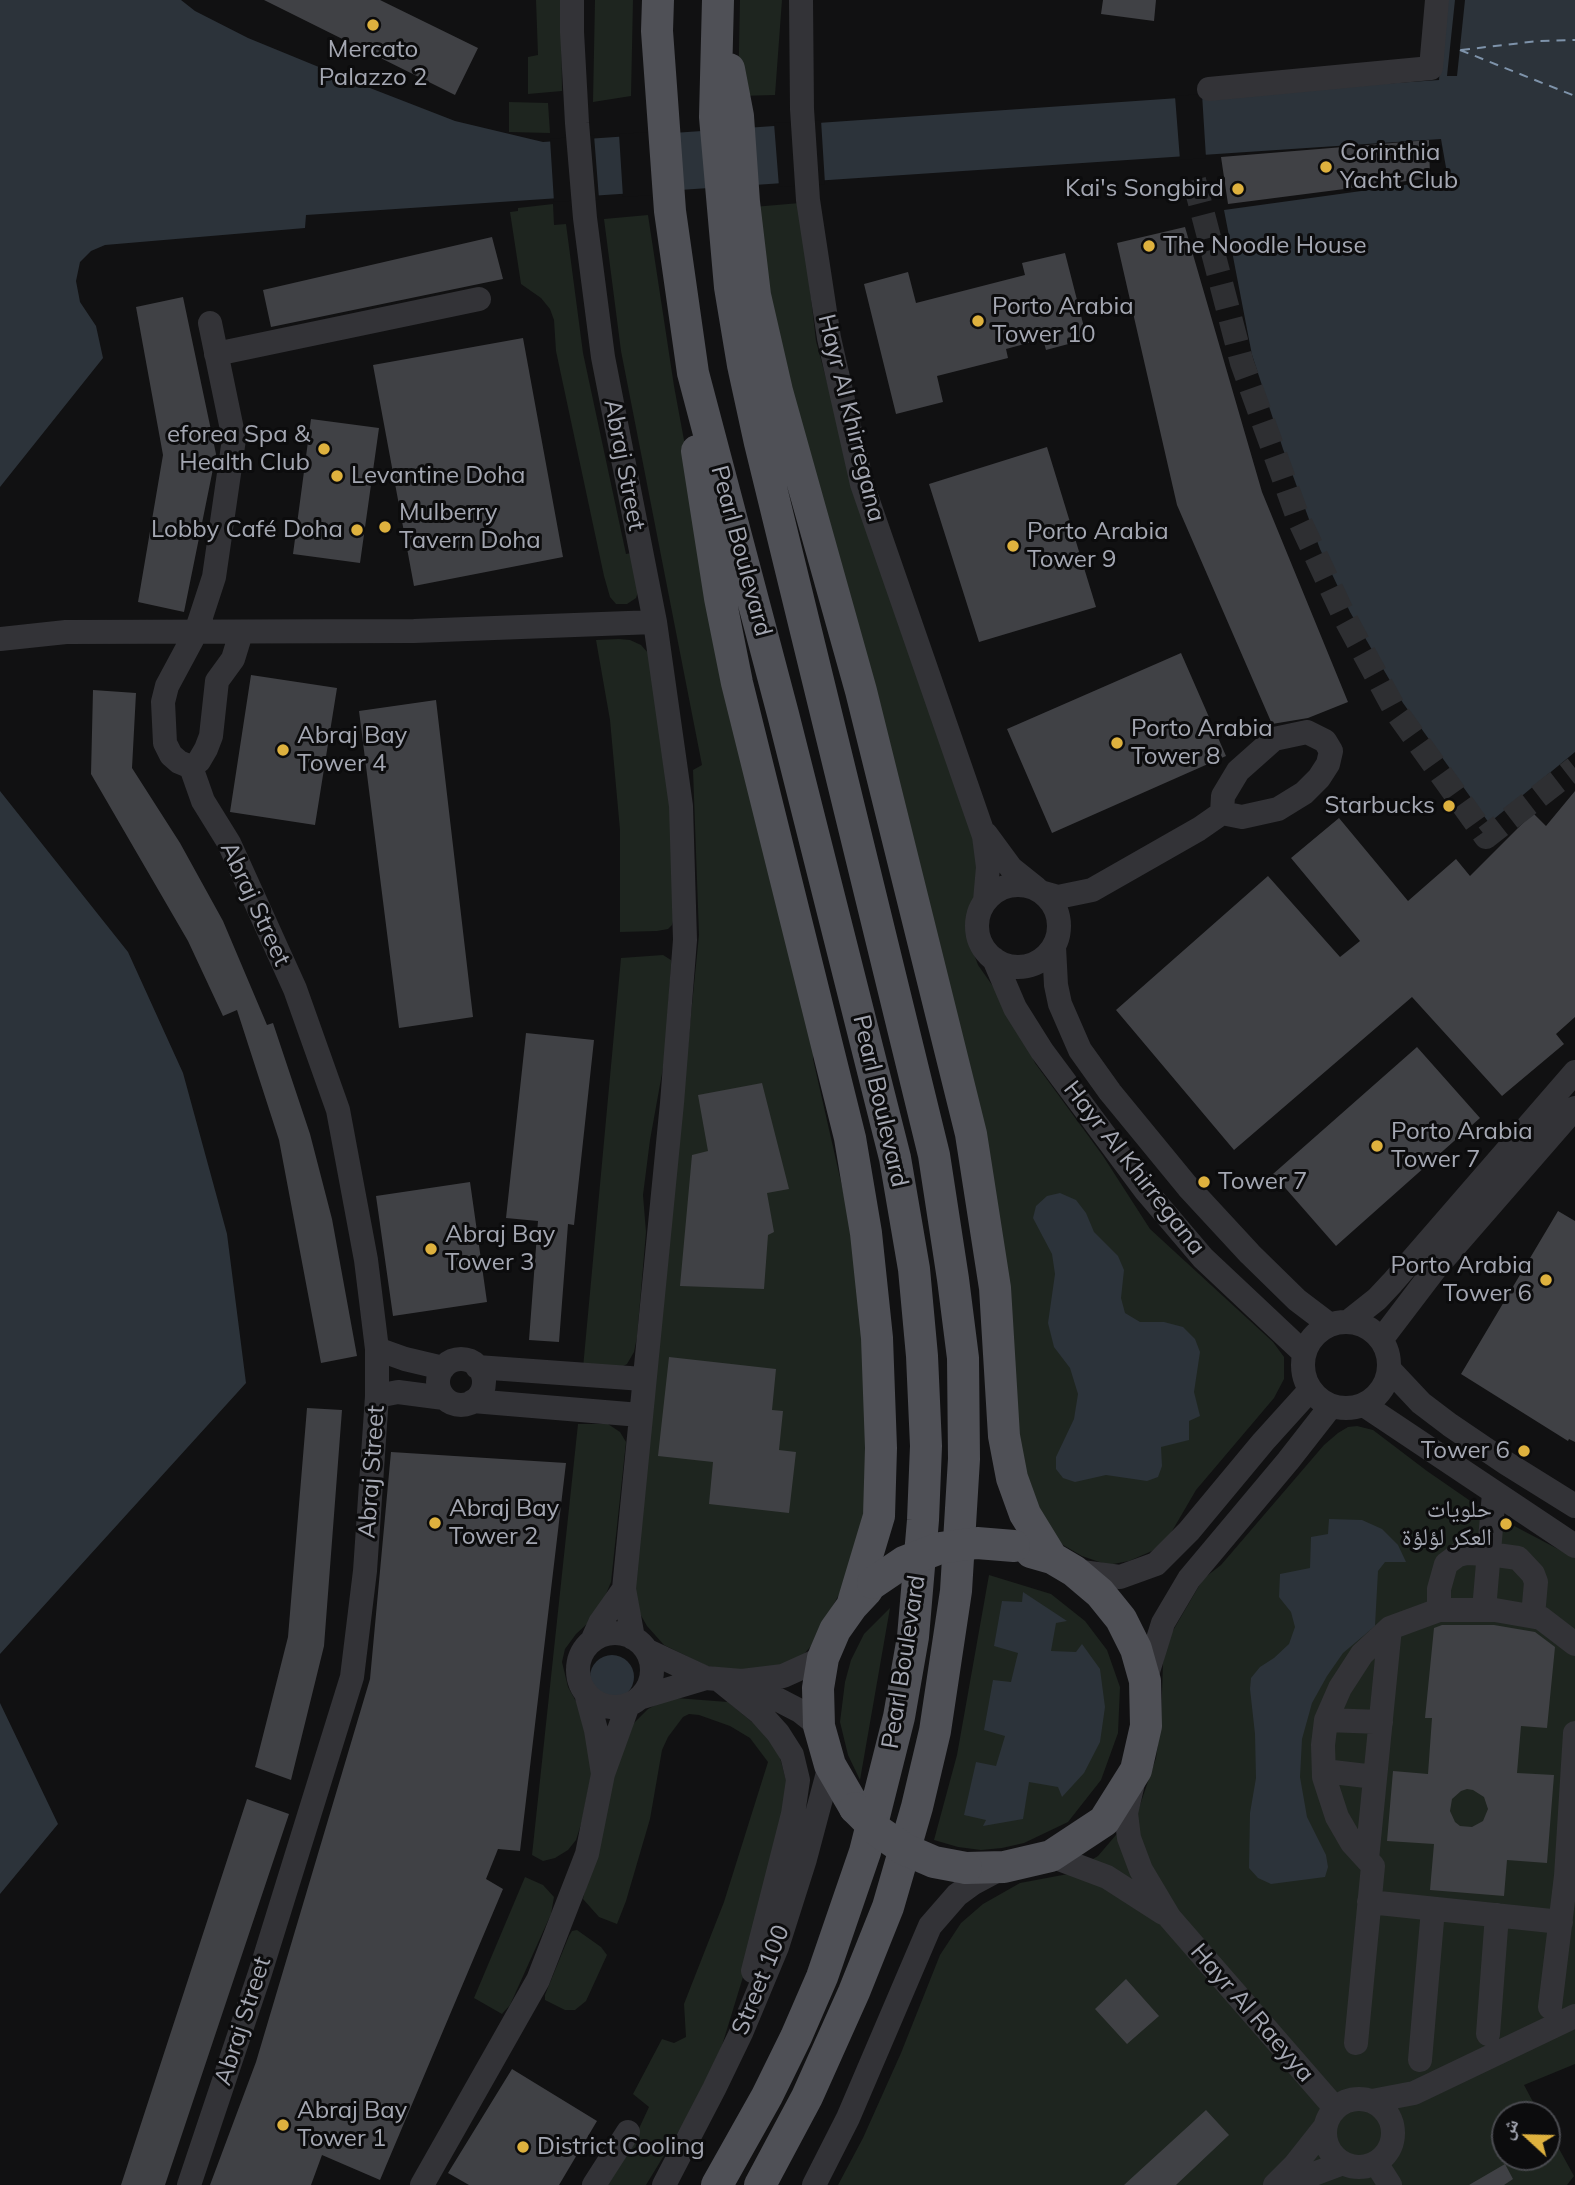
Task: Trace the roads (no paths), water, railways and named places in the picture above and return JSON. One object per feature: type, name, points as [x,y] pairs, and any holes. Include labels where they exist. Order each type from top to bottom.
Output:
[{"type":"main road","name":"Pearl Boulevard","points":[[658,0],[657,31],[670,211],[693,373],[864,1027],[895,1158],[914,1269],[926,1446],[913,1637],[899,1717],[865,1852],[831,1952],[796,2037],[767,2096],[717,2185]]},
{"type":"main road","name":"Pearl Boulevard","points":[[718,6],[732,203],[730,287],[743,365],[934,1155],[963,1358],[964,1460],[956,1591],[935,1731],[917,1807],[888,1906],[854,1992],[807,2096],[760,2185]]},
{"type":"main road","points":[[732,203],[778,391],[861,691],[971,1134],[995,1288],[1004,1436],[1012,1478],[1025,1514],[1063,1565]]},
{"type":"main road","points":[[693,373],[693,420],[701,479],[737,683],[845,1115],[866,1233],[877,1338],[881,1448],[879,1516],[852,1605]]},
{"type":"main road","points":[[977,1543],[1014,1546],[1063,1565],[1100,1593],[1121,1619],[1136,1649],[1145,1681],[1146,1726],[1136,1770],[1104,1821],[1051,1856],[1004,1867],[966,1868],[934,1862],[904,1849],[878,1831],[855,1808],[830,1765],[819,1726],[818,1688],[823,1658],[835,1630],[852,1605],[873,1583],[904,1562],[940,1548],[977,1543]]},
{"type":"street","name":"Abraj Street","points":[[572,0],[577,124],[585,218],[603,356],[655,622],[681,806],[685,940],[672,1103],[624,1589],[639,1644]]},
{"type":"street","name":"Hayr Al Khirregana","points":[[801,0],[808,200],[829,338],[862,484],[984,836],[988,867],[985,901]]},
{"type":"street","points":[[1209,89],[1431,68],[1437,0]]},
{"type":"street","points":[[216,354],[479,299]]},
{"type":"street","points":[[210,323],[234,439],[214,577],[196,632],[173,673],[163,702],[165,743],[171,755],[179,762],[191,767],[199,761],[206,749],[211,736],[217,681],[233,659],[240,633]]},
{"type":"street","points":[[0,639],[66,632],[414,631],[655,622]]},
{"type":"street","points":[[1092,890],[1056,944],[1037,963],[1015,967],[993,959],[986,952],[977,932],[977,921],[985,901],[1000,889],[1018,884],[1058,897],[1092,890],[1222,813],[1242,817],[1292,803],[1319,778],[1328,764],[1331,751],[1325,741],[1307,732],[1275,739],[1237,771],[1223,796],[1222,813]]},
{"type":"street","name":"Abraj Street","points":[[189,2185],[260,1973],[352,1677],[365,1571],[377,1396],[377,1349],[366,1260],[338,1110],[295,989],[229,843],[203,801],[191,767]]},
{"type":"street","points":[[1236,775],[1258,813]]},
{"type":"street","name":"Hayr Al Khirregana","points":[[978,821],[1012,869],[1040,891]]},
{"type":"street","points":[[1040,891],[1056,909],[1060,930],[1056,944]]},
{"type":"street","name":"Hayr Al Khirregana","points":[[1056,944],[1056,985],[1060,1004],[1080,1050],[1110,1092],[1188,1187],[1250,1254],[1297,1300],[1339,1323]]},
{"type":"street","name":"Hayr Al Khirregana","points":[[993,959],[1015,1008],[1042,1051],[1146,1191],[1203,1258],[1304,1353]]},
{"type":"street","points":[[1381,1340],[1435,1269],[1509,1186],[1531,1138],[1575,1072]]},
{"type":"street","points":[[1339,1323],[1372,1330],[1386,1349],[1389,1369],[1381,1391],[1364,1405],[1342,1409],[1319,1400],[1304,1378],[1304,1353],[1314,1336],[1339,1323],[1392,1283],[1531,1138],[1575,1108]]},
{"type":"street","points":[[377,1349],[443,1368]]},
{"type":"street","points":[[444,1398],[438,1383],[443,1368],[453,1360],[460,1359],[472,1362],[483,1381],[482,1388],[473,1401]]},
{"type":"street","points":[[477,1367],[643,1379]]},
{"type":"street","points":[[1389,1369],[1421,1403],[1450,1425],[1575,1506]]},
{"type":"street","points":[[1063,1565],[1120,1577],[1156,1564],[1189,1531],[1310,1390]]},
{"type":"street","points":[[377,1396],[398,1392],[444,1398],[458,1405],[473,1401],[640,1415]]},
{"type":"street","points":[[1364,1405],[1575,1546]]},
{"type":"street","points":[[1145,1681],[1163,1623],[1189,1579],[1331,1406]]},
{"type":"street","points":[[1485,1611],[1494,1493]]},
{"type":"street","points":[[1439,1610],[1446,1564],[1458,1555],[1466,1553],[1489,1554],[1518,1558],[1533,1574],[1536,1582],[1533,1616]]},
{"type":"street","name":"Abraj Street","points":[[592,1641],[600,1623],[624,1589]]},
{"type":"street","points":[[1356,2043],[1373,1866],[1352,1843],[1337,1817],[1324,1771],[1326,1720],[1340,1688],[1362,1654],[1390,1628],[1439,1610],[1485,1611],[1541,1618],[1575,1644]]},
{"type":"street","points":[[1367,1859],[1390,1628]]},
{"type":"street","points":[[603,1774],[596,1730],[578,1672],[584,1650],[602,1635],[614,1633],[800,1711],[819,1726]]},
{"type":"street","points":[[422,2185],[538,1980],[587,1854],[603,1774],[634,1702],[648,1688],[652,1675],[651,1662],[639,1644]]},
{"type":"street","points":[[586,1693],[605,1706],[617,1707],[722,1680],[783,1676],[823,1658]]},
{"type":"street","points":[[722,1680],[761,1713],[778,1732],[792,1755],[798,1780],[793,1814],[748,1989],[741,2034]]},
{"type":"street","points":[[1326,1720],[1381,1722]]},
{"type":"street","points":[[1550,2007],[1570,1872],[1575,1735]]},
{"type":"street","name":"Street 100","points":[[664,2185],[741,2034],[776,1948],[792,1904],[830,1765]]},
{"type":"street","name":"Hayr Al Raeyya","points":[[1136,1770],[1126,1813],[1129,1838],[1141,1870],[1169,1917],[1330,2117]]},
{"type":"street","points":[[1324,1771],[1375,1777]]},
{"type":"street","name":"Hayr Al Raeyya","points":[[1051,1856],[1107,1877],[1169,1917]]},
{"type":"street","points":[[814,2185],[848,2118],[930,1926],[957,1895],[1004,1867]]},
{"type":"street","points":[[1369,1902],[1561,1922]]},
{"type":"street","points":[[1420,2060],[1433,1909]]},
{"type":"street","points":[[1488,2035],[1497,1915]]},
{"type":"street","points":[[1275,2185],[1301,2158],[1330,2117],[1352,2099],[1372,2101],[1414,2093],[1575,2016]]},
{"type":"street","points":[[1393,2129],[1448,2077]]},
{"type":"street","points":[[1330,2117],[1325,2135],[1330,2151],[1343,2163],[1359,2167],[1376,2163],[1390,2148],[1393,2129],[1387,2112],[1372,2101]]},
{"type":"street","points":[[594,2185],[628,2132]]},
{"type":"street","points":[[1292,2185],[1343,2163]]},
{"type":"street","points":[[1376,2163],[1390,2185]]},
{"type":"tunnel","points":[[1194,180],[1242,363],[1297,515],[1345,618],[1395,710],[1486,837],[1575,768]]},
{"type":"place","name":"Mercato Palazzo 2","points":[[373,25]]},
{"type":"place","name":"Corinthia Yacht Club","points":[[1326,167]]},
{"type":"place","name":"Kai's Songbird","points":[[1238,189]]},
{"type":"place","name":"The Noodle House","points":[[1149,246]]},
{"type":"place","name":"Porto Arabia Tower 10","points":[[978,321]]},
{"type":"place","name":"eforea Spa & Health Club","points":[[324,449]]},
{"type":"place","name":"Levantine Doha","points":[[337,476]]},
{"type":"place","name":"Mulberry Tavern Doha","points":[[385,527]]},
{"type":"place","name":"Lobby Café Doha","points":[[357,530]]},
{"type":"place","name":"Porto Arabia Tower 9","points":[[1013,546]]},
{"type":"place","name":"Porto Arabia Tower 8","points":[[1117,743]]},
{"type":"place","name":"Abraj Bay Tower 4","points":[[283,750]]},
{"type":"place","name":"Starbucks","points":[[1449,806]]},
{"type":"place","name":"Porto Arabia Tower 7","points":[[1377,1146]]},
{"type":"place","name":"Tower 7","points":[[1204,1182]]},
{"type":"place","name":"Abraj Bay Tower 3","points":[[431,1249]]},
{"type":"place","name":"Porto Arabia Tower 6","points":[[1546,1280]]},
{"type":"place","name":"Tower 6","points":[[1524,1451]]},
{"type":"place","name":"Abraj Bay Tower 2","points":[[435,1523]]},
{"type":"place","name":"حلويات العكر لؤلؤة","points":[[1506,1524]]},
{"type":"place","name":"Abraj Bay Tower 1","points":[[283,2125]]},
{"type":"place","name":"District Cooling","points":[[523,2147]]}]
